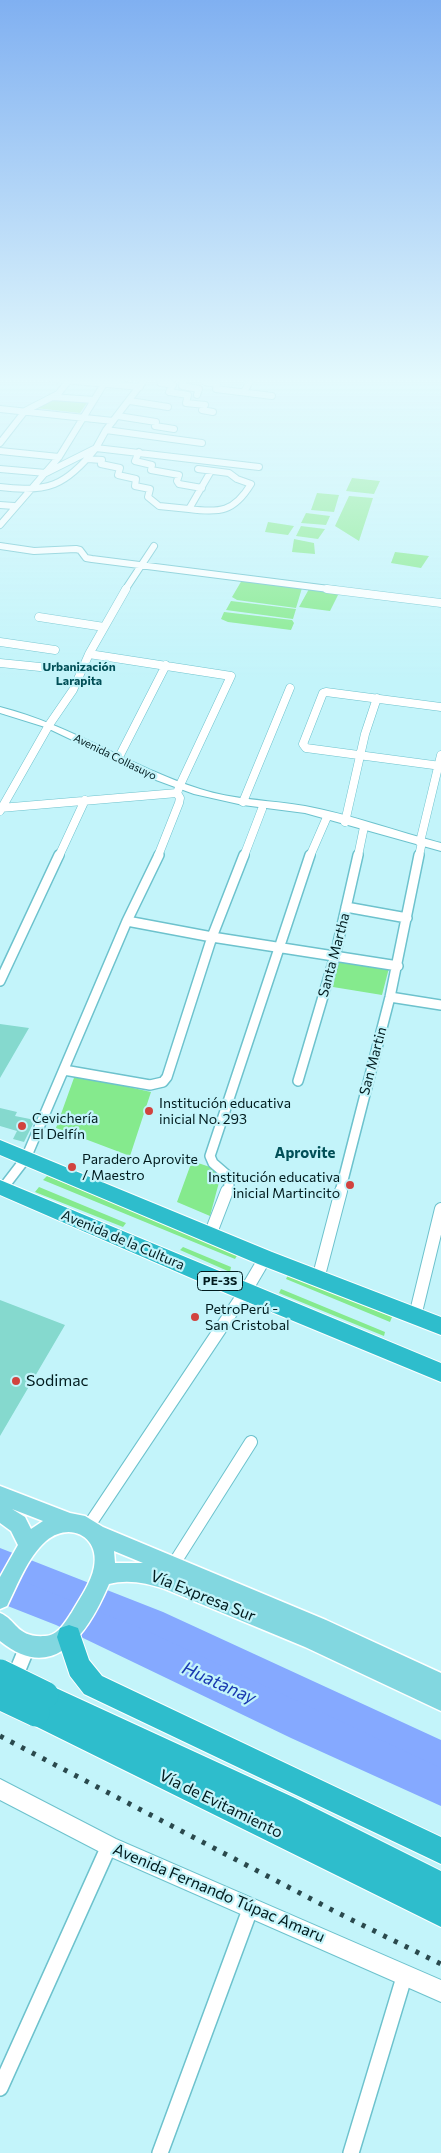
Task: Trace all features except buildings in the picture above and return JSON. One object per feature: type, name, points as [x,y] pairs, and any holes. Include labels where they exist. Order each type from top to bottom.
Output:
[{"type":"highway","points":[[0,1147],[265,1258],[441,1326]]},
{"type":"highway","name":"Avenida de la Cultura","points":[[2,1188],[245,1292],[441,1372]]},
{"type":"highway","points":[[70,1636],[79,1667],[93,1685],[441,1851]]},
{"type":"highway","name":"Vía de Evitamiento","points":[[0,1673],[40,1704],[441,1913]]},
{"type":"highway","name":"Vía de Evitamiento","points":[[0,1696],[40,1704],[286,1807],[441,1884]]},
{"type":"main road","points":[[0,1495],[92,1530],[169,1572],[319,1627],[441,1684]]},
{"type":"main road","points":[[0,1512],[18,1524],[27,1548]]},
{"type":"main road","points":[[0,1599],[27,1548],[40,1532],[69,1522]]},
{"type":"main road","points":[[0,1623],[6,1634],[28,1645],[39,1647],[54,1645],[70,1636],[102,1578],[105,1556],[92,1530]]},
{"type":"main road","name":"Vía Expresa Sur","points":[[102,1578],[123,1571],[169,1572],[441,1700]]},
{"type":"street","points":[[0,525],[14,506],[40,479]]},
{"type":"street","points":[[0,487],[31,490],[63,479]]},
{"type":"street","points":[[136,479],[134,486],[150,489],[148,497],[160,506],[208,511],[228,508],[244,499],[251,484],[237,479]]},
{"type":"street","points":[[178,479],[179,484],[202,488]]},
{"type":"street","points":[[189,509],[207,479]]},
{"type":"street","points":[[0,505],[14,506]]},
{"type":"street","points":[[0,546],[34,551],[76,549],[80,550],[86,558],[441,603]]},
{"type":"street","points":[[1,809],[49,725],[72,690],[104,626],[154,546]]},
{"type":"street","points":[[39,617],[104,626]]},
{"type":"street","points":[[0,642],[55,650]]},
{"type":"street","points":[[2,1188],[26,1158],[127,921],[163,846],[180,803],[182,789],[231,676],[89,654]]},
{"type":"street","points":[[0,662],[40,667]]},
{"type":"street","points":[[119,757],[166,665]]},
{"type":"street","points":[[64,1070],[150,1085],[163,1082],[167,1077],[290,688]]},
{"type":"street","points":[[439,765],[306,748],[303,744],[323,693],[336,691],[441,707]]},
{"type":"street","points":[[345,822],[362,755],[365,734],[378,698]]},
{"type":"street","name":"Avenida Collasuyo","points":[[0,710],[49,725],[160,778],[166,787],[182,789]]},
{"type":"street","name":"San Martin","points":[[318,1279],[398,966],[421,842],[441,755]]},
{"type":"street","points":[[1,809],[182,789],[253,805],[322,815],[441,847]]},
{"type":"street","points":[[0,981],[85,800]]},
{"type":"street","points":[[210,1235],[229,1186],[228,1176],[213,1163],[210,1156],[322,815]]},
{"type":"street","name":"Santa Martha","points":[[298,1081],[336,956],[364,827]]},
{"type":"street","points":[[346,907],[407,918]]},
{"type":"street","points":[[127,921],[212,937],[398,966]]},
{"type":"street","points":[[390,997],[441,1005]]},
{"type":"street","points":[[415,1316],[441,1209]]},
{"type":"street","points":[[92,1530],[265,1258]]},
{"type":"street","points":[[169,1572],[251,1442]]},
{"type":"street","points":[[0,1710],[28,1645]]},
{"type":"street","name":"Avenida Fernando Túpac Amaru","points":[[0,1789],[109,1846],[441,1991]]},
{"type":"street","points":[[0,2088],[109,1846]]},
{"type":"street","points":[[160,2153],[251,1907]]},
{"type":"street","points":[[352,2153],[404,1974]]},
{"type":"green space","points":[[351,479],[380,481],[374,494],[346,491]]},
{"type":"green space","points":[[317,493],[339,495],[334,512],[311,510]]},
{"type":"green space","points":[[349,496],[373,498],[359,541],[335,526]]},
{"type":"green space","points":[[306,513],[330,516],[326,525],[301,523]]},
{"type":"green space","points":[[268,522],[294,526],[288,535],[265,532]]},
{"type":"green space","points":[[301,526],[325,529],[318,539],[296,536]]},
{"type":"green space","points":[[294,539],[314,543],[315,554],[292,552]]},
{"type":"green space","points":[[395,552],[429,556],[421,568],[391,563]]},
{"type":"green space","points":[[242,580],[302,588],[296,608],[237,600],[232,597]]},
{"type":"green space","points":[[309,589],[339,593],[330,611],[299,607]]},
{"type":"green space","points":[[231,601],[296,609],[293,619],[226,610]]},
{"type":"green space","points":[[224,612],[292,620],[294,623],[291,630],[228,622],[221,619]]},
{"type":"green space","points":[[339,960],[389,968],[382,995],[333,987]]},
{"type":"green space","points":[[75,1075],[151,1092],[130,1156],[56,1128]]},
{"type":"green space","points":[[192,1161],[222,1171],[210,1216],[177,1202]]},
{"type":"green space","points":[[47,1176],[238,1254],[235,1259],[43,1180]]},
{"type":"green space","points":[[39,1187],[126,1223],[123,1227],[35,1192]]},
{"type":"green space","points":[[183,1247],[231,1267],[230,1272],[180,1250]]},
{"type":"green space","points":[[288,1275],[392,1317],[390,1322],[286,1279]]},
{"type":"green space","points":[[281,1289],[385,1332],[384,1336],[279,1293]]},
{"type":"water","name":"Huatanay","points":[[0,1560],[154,1621],[441,1754],[441,1806],[291,1738],[56,1625],[0,1603]]},
{"type":"waterway","points":[[0,1560],[154,1621],[441,1754]]},
{"type":"railway","points":[[0,1736],[336,1912],[441,1964]]},
{"type":"place","name":"Institución educativa inicial No. 293","points":[[149,1111]]},
{"type":"place","name":"Cevichería El Delfín","points":[[22,1126]]},
{"type":"place","name":"Paradero Aprovite / Maestro","points":[[72,1167]]},
{"type":"place","name":"Institución educativa inicial Martincito","points":[[350,1185]]},
{"type":"place","name":"PetroPerú - San Cristobal","points":[[195,1317]]},
{"type":"place","name":"Sodimac","points":[[16,1381]]},
{"type":"district","name":"Urbanización Larapita","points":[[79,674]]},
{"type":"district","name":"Aprovite","points":[[305,1153]]}]
